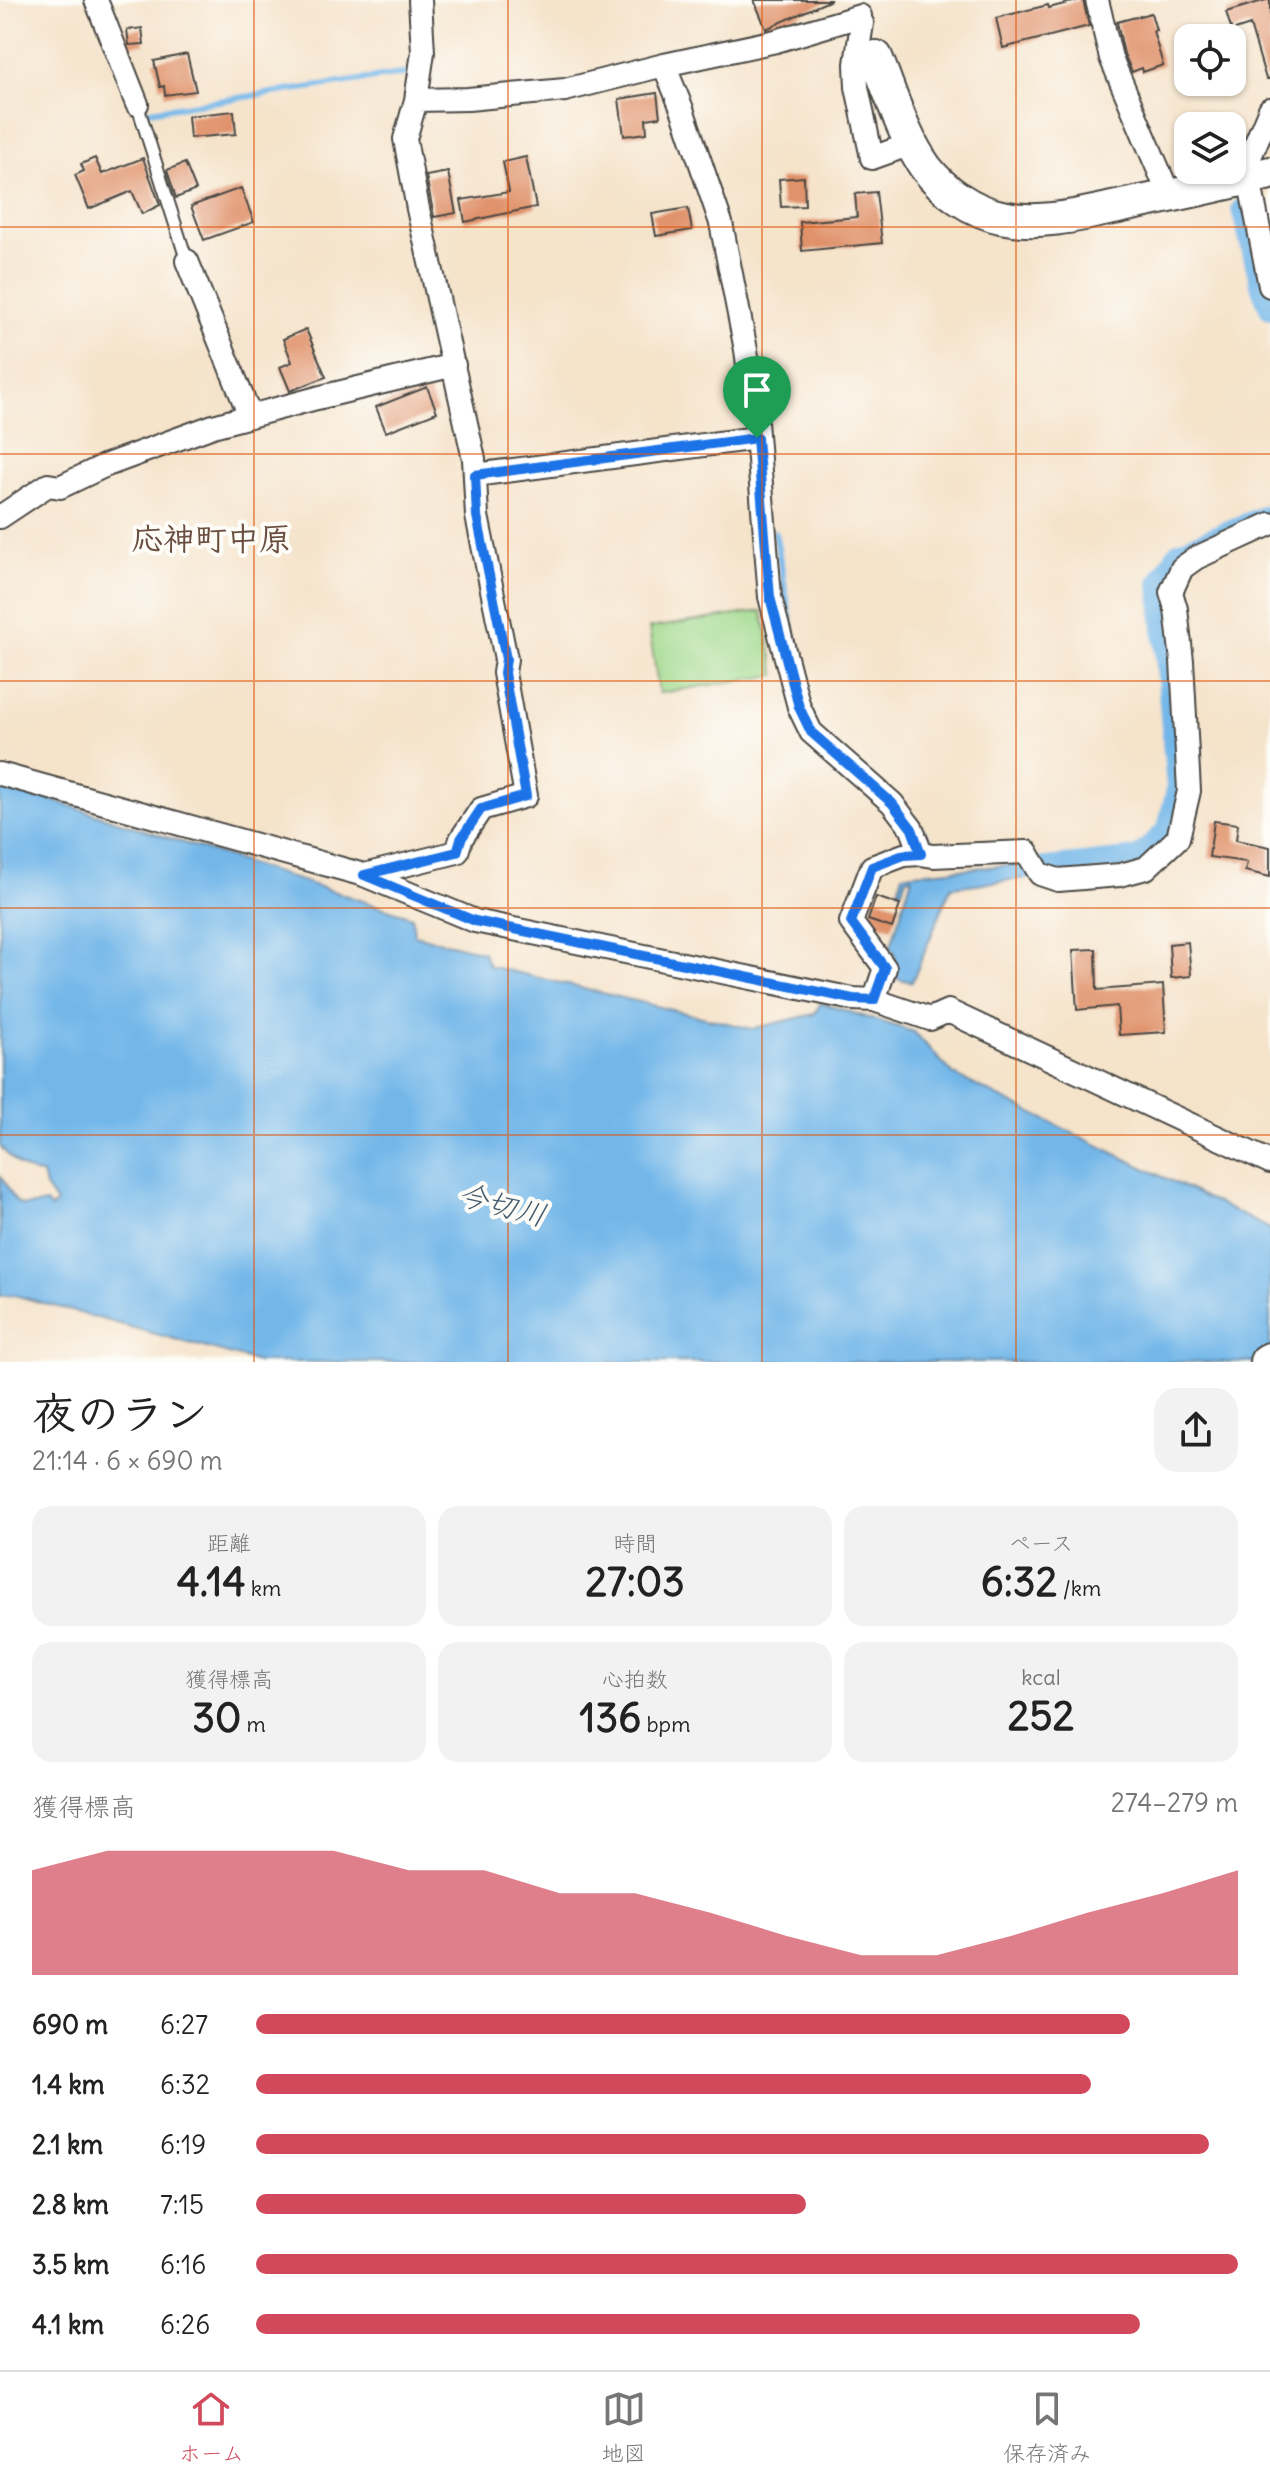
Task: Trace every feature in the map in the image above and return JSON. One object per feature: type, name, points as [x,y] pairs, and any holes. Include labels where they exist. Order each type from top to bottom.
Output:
[{"type":"street","points":[[96,0],[137,104]]},
{"type":"street","points":[[364,875],[457,852],[461,839],[481,809],[526,796],[504,673],[506,659],[477,516],[474,459],[405,139],[416,100],[423,52],[420,0]]},
{"type":"street","points":[[1097,0],[1111,58],[1170,197]]},
{"type":"street","points":[[416,100],[468,99],[565,90],[776,41],[858,13]]},
{"type":"street","points":[[858,13],[857,87],[872,158],[911,144]]},
{"type":"street","points":[[858,13],[911,144],[927,169],[960,199],[979,209],[1001,217],[1056,219],[1253,177]]},
{"type":"street","points":[[664,65],[721,223],[746,350],[757,438],[770,597],[799,707],[811,732],[892,803],[912,829],[921,854]]},
{"type":"street","points":[[1270,109],[1253,177],[1270,286]]},
{"type":"street","points":[[187,261],[250,416]]},
{"type":"street","points":[[0,517],[48,485],[60,487],[104,466],[213,426],[454,365]]},
{"type":"street","points":[[475,475],[757,438]]},
{"type":"street","points":[[874,1000],[885,968],[851,922],[872,867],[904,855],[1027,852],[1036,867],[1058,880],[1120,875],[1146,868],[1178,838],[1189,791],[1182,661],[1171,592],[1182,568],[1196,558],[1270,524]]},
{"type":"street","points":[[0,774],[364,875],[475,921],[853,999],[874,1000],[930,1019],[948,1011],[1270,1162]]},
{"type":"lane","points":[[137,104],[187,261]]},
{"type":"green space","points":[[762,611],[776,675],[659,693],[649,628]]},
{"type":"water","name":"今切川","points":[[0,783],[412,917],[414,935],[483,952],[489,966],[752,1029],[814,1014],[821,1003],[914,1032],[954,1075],[1270,1229],[1270,1362],[258,1362],[14,1295],[0,1296],[0,1176],[20,1205],[46,1203],[51,1209],[56,1203],[45,1187],[42,1174],[24,1168],[0,1146]]},
{"type":"water","points":[[1023,864],[1029,878],[951,887],[912,982],[895,978],[895,953],[890,948],[912,877],[906,878],[902,890],[898,890],[903,874]]},
{"type":"building","points":[[754,0],[831,0],[766,29]]},
{"type":"building","points":[[1083,0],[1089,26],[1003,48],[996,18]]},
{"type":"building","points":[[1270,0],[1270,79],[1266,79],[1250,25],[1230,24],[1226,12]]},
{"type":"building","points":[[1151,13],[1163,65],[1143,72],[1142,68],[1132,72],[1124,54],[1117,22]]},
{"type":"building","points":[[142,28],[144,44],[129,45],[127,30]]},
{"type":"building","points":[[187,54],[196,91],[165,95],[154,61]]},
{"type":"building","points":[[657,93],[660,117],[646,119],[647,133],[624,136],[619,99]]},
{"type":"building","points":[[234,111],[236,134],[190,138],[188,116]]},
{"type":"building","points":[[526,157],[536,207],[465,222],[461,200],[509,192],[503,162]]},
{"type":"building","points":[[95,158],[102,174],[143,158],[160,205],[142,214],[132,191],[89,209],[75,175],[84,171],[81,164]]},
{"type":"building","points":[[185,163],[196,190],[176,198],[167,170]]},
{"type":"building","points":[[448,172],[456,213],[434,217],[426,176]]},
{"type":"building","points":[[804,177],[805,206],[781,207],[779,179]]},
{"type":"building","points":[[241,188],[254,222],[204,240],[191,206]]},
{"type":"building","points":[[876,192],[882,243],[802,251],[800,222],[857,217],[855,194]]},
{"type":"building","points":[[688,208],[692,230],[656,236],[652,214]]},
{"type":"building","points":[[306,329],[326,377],[290,391],[280,367],[292,362],[283,339]]},
{"type":"building","points":[[427,387],[437,412],[386,432],[376,407]]},
{"type":"building","points":[[1214,821],[1238,824],[1236,840],[1270,847],[1270,877],[1245,871],[1247,862],[1209,857]]},
{"type":"building","points":[[876,897],[900,905],[892,928],[868,920]]},
{"type":"building","points":[[1188,942],[1191,976],[1171,978],[1169,944]]},
{"type":"building","points":[[1096,949],[1097,990],[1163,985],[1166,1032],[1119,1035],[1117,1006],[1077,1010],[1073,950]]},
{"type":"waterway","points":[[149,111],[409,73]]},
{"type":"waterway","points":[[1241,209],[1261,288],[1270,310]]},
{"type":"waterway","points":[[1027,869],[1138,857],[1167,829],[1176,789],[1159,582],[1178,551],[1270,513]]},
{"type":"waterway","points":[[775,532],[799,667]]},
{"type":"waterway","points":[[922,830],[932,844]]},
{"type":"district","name":"応神町中原","points":[[211,539]]},
{"type":"route","points":[[757,438],[770,597],[799,707],[811,732],[892,803],[912,829],[921,854],[904,855],[872,867],[851,922],[885,968],[874,1000],[853,999],[475,921],[364,875],[457,852],[461,839],[481,809],[526,796],[504,673],[506,659],[477,516],[475,475],[757,438]]}]
